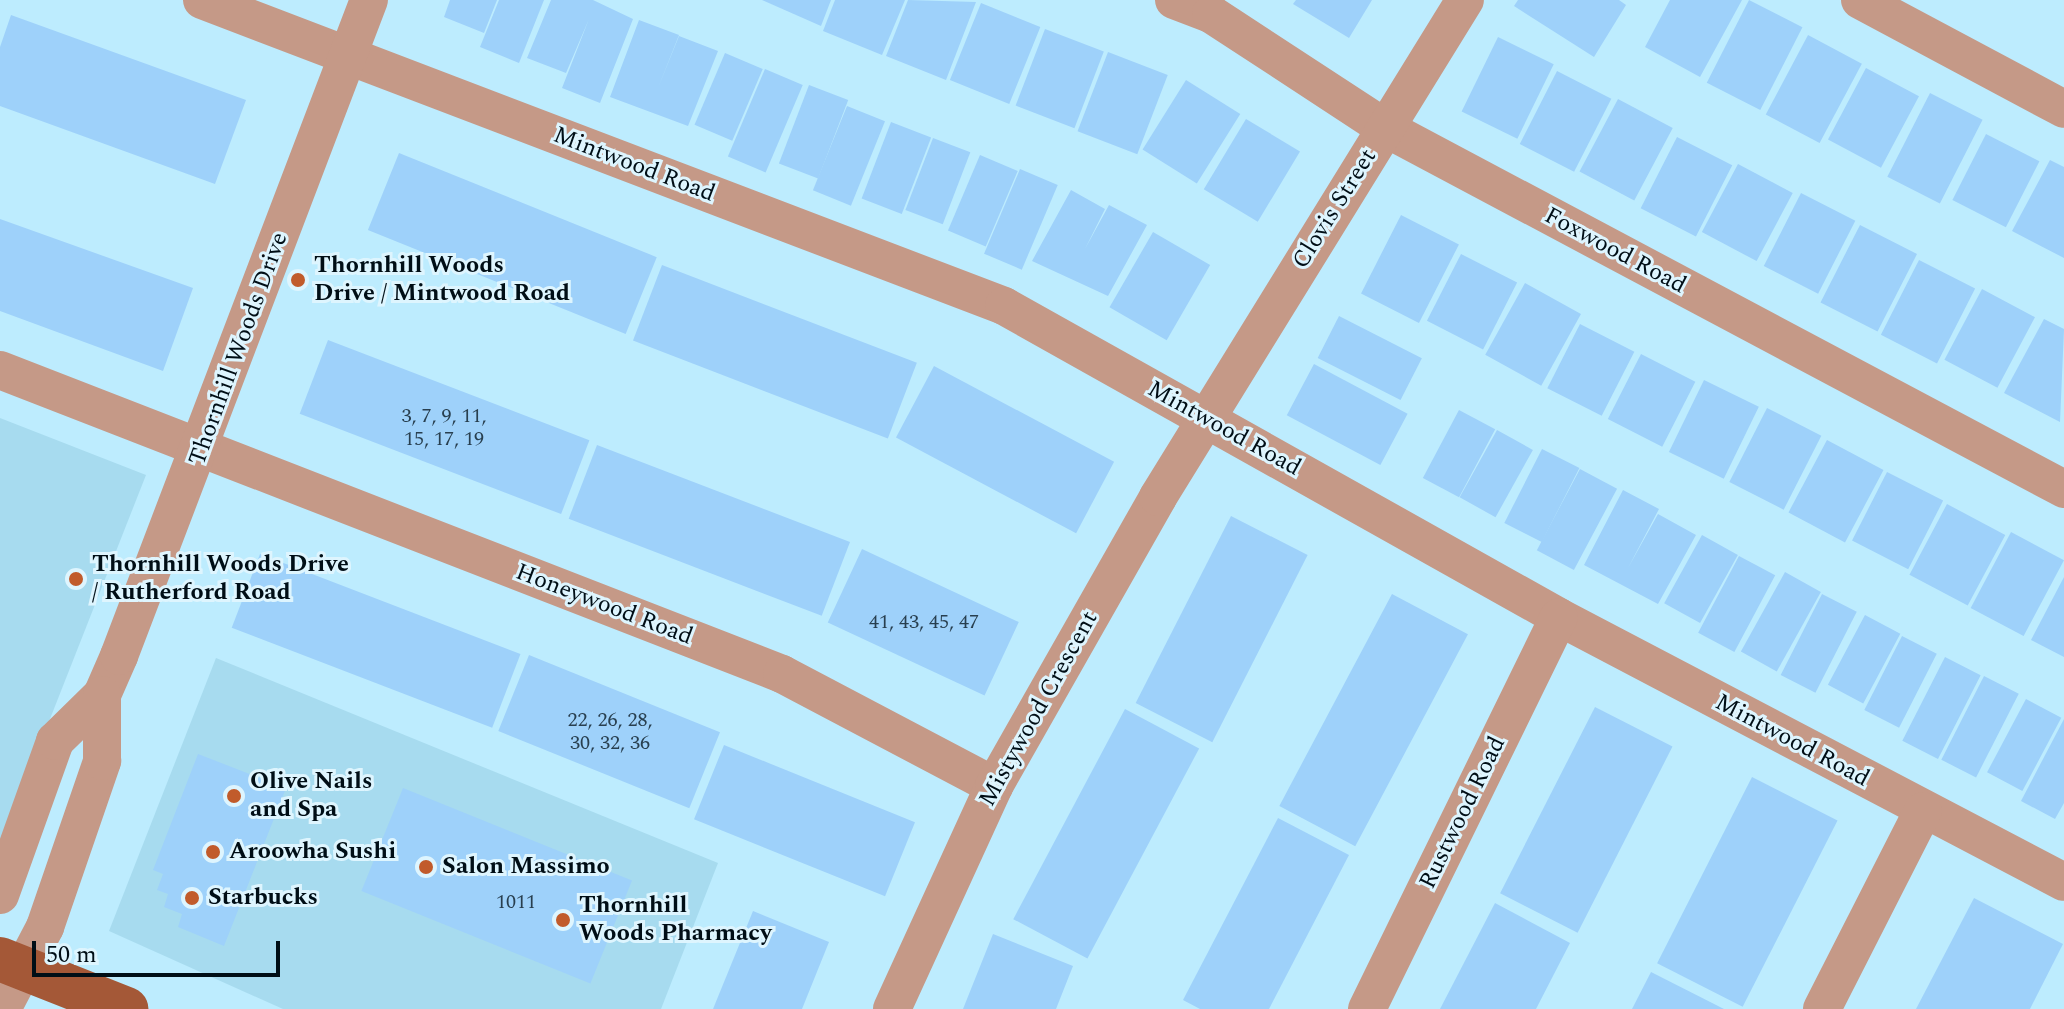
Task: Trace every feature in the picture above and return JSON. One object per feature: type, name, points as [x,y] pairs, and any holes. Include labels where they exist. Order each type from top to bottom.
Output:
[{"type":"main road","points":[[12,963],[126,1009]]},
{"type":"street","name":"Mintwood Road","points":[[202,0],[1004,306],[1559,617],[1923,811],[2064,882]]},
{"type":"street","name":"Thornhill Woods Drive","points":[[2,1009],[12,963],[45,927],[102,761],[102,695],[202,449],[369,0]]},
{"type":"street","name":"Foxwood Road","points":[[1174,0],[1211,14],[1387,129],[2064,489]]},
{"type":"street","name":"Clovis Street","points":[[1203,418],[1387,129],[1465,0]]},
{"type":"street","points":[[1860,0],[2064,109]]},
{"type":"street","name":"Honeywood Road","points":[[0,370],[782,674],[994,786]]},
{"type":"street","name":"Mistywood Crescent","points":[[892,1009],[994,786],[1203,418]]},
{"type":"street","name":"Rustwood Road","points":[[1367,1009],[1559,617]]},
{"type":"street","name":"Thornhill Woods Drive","points":[[0,895],[55,741],[102,695]]},
{"type":"street","points":[[1822,1009],[1923,811]]},
{"type":"shaded area","points":[[0,418],[146,475],[0,846]]},
{"type":"shaded area","points":[[216,658],[718,863],[661,1009],[283,1009],[109,931]]},
{"type":"building","points":[[450,0],[497,0],[484,33],[444,17]]},
{"type":"building","points":[[499,0],[544,0],[519,63],[480,47]]},
{"type":"building","points":[[551,0],[593,0],[633,19],[600,103],[562,88],[589,19],[566,73],[527,58]]},
{"type":"building","points":[[762,0],[831,0],[821,26]]},
{"type":"building","points":[[835,0],[905,0],[882,55],[823,31]]},
{"type":"building","points":[[908,0],[976,2],[946,80],[886,56]]},
{"type":"building","points":[[1296,0],[1372,0],[1349,38],[1293,4]]},
{"type":"building","points":[[1518,0],[1619,0],[1626,5],[1594,57],[1514,6]]},
{"type":"building","points":[[1670,0],[1742,0],[1700,77],[1645,47]]},
{"type":"building","points":[[1749,0],[1802,27],[1760,110],[1707,83]]},
{"type":"building","points":[[981,3],[1040,27],[1009,104],[950,80]]},
{"type":"building","points":[[11,15],[246,100],[215,184],[0,106],[0,47]]},
{"type":"building","points":[[639,20],[679,35],[658,88],[679,36],[718,51],[688,126],[610,97]]},
{"type":"building","points":[[1045,29],[1104,52],[1074,128],[1016,106]]},
{"type":"building","points":[[1808,35],[1862,64],[1820,143],[1766,114]]},
{"type":"building","points":[[1498,37],[1554,64],[1517,139],[1462,112]]},
{"type":"building","points":[[1108,52],[1168,75],[1137,154],[1078,131]]},
{"type":"building","points":[[725,53],[763,69],[732,141],[695,125]]},
{"type":"building","points":[[1866,68],[1919,96],[1881,168],[1828,140]]},
{"type":"building","points":[[765,69],[803,85],[766,172],[728,156]]},
{"type":"building","points":[[1557,71],[1611,99],[1574,172],[1520,144]]},
{"type":"building","points":[[1186,80],[1240,114],[1197,183],[1143,150]]},
{"type":"building","points":[[809,85],[848,100],[818,178],[779,163]]},
{"type":"building","points":[[1930,93],[1983,120],[1940,204],[1887,177]]},
{"type":"building","points":[[1618,99],[1673,128],[1634,201],[1580,171]]},
{"type":"building","points":[[847,106],[885,121],[851,206],[813,190]]},
{"type":"building","points":[[1246,119],[1300,151],[1258,222],[1204,189]]},
{"type":"building","points":[[891,122],[931,137],[902,214],[862,199]]},
{"type":"building","points":[[1986,134],[2039,161],[2006,227],[1952,200]]},
{"type":"building","points":[[1677,137],[1732,165],[1696,236],[1641,208]]},
{"type":"building","points":[[933,138],[970,152],[943,224],[905,210]]},
{"type":"building","points":[[399,153],[657,257],[626,334],[368,230]]},
{"type":"building","points":[[980,155],[1018,171],[986,247],[948,230]]},
{"type":"building","points":[[2050,160],[2064,167],[2064,258],[2012,231]]},
{"type":"building","points":[[1738,164],[1793,193],[1757,261],[1702,232]]},
{"type":"building","points":[[1020,169],[1058,185],[1022,270],[984,254]]},
{"type":"building","points":[[1071,190],[1105,209],[1085,249],[1109,205],[1147,225],[1108,296],[1032,261]]},
{"type":"building","points":[[1801,193],[1855,221],[1818,294],[1764,266]]},
{"type":"building","points":[[1401,215],[1459,245],[1419,323],[1361,293]]},
{"type":"building","points":[[0,219],[193,288],[163,371],[0,311]]},
{"type":"building","points":[[1860,225],[1917,254],[1878,332],[1821,303]]},
{"type":"building","points":[[1153,232],[1210,265],[1167,340],[1110,307]]},
{"type":"building","points":[[1461,254],[1517,283],[1483,349],[1427,321]]},
{"type":"building","points":[[1919,260],[1975,289],[1937,363],[1881,335]]},
{"type":"building","points":[[662,265],[917,363],[888,438],[633,341]]},
{"type":"building","points":[[1525,283],[1581,314],[1541,386],[1485,355]]},
{"type":"building","points":[[1982,289],[2035,317],[1997,388],[1944,360]]},
{"type":"building","points":[[1339,316],[1422,358],[1401,400],[1318,358]]},
{"type":"building","points":[[2044,319],[2064,329],[2060,422],[2004,393]]},
{"type":"building","points":[[1580,324],[1634,352],[1602,416],[1547,388]]},
{"type":"building","points":[[328,340],[589,440],[561,514],[300,414]]},
{"type":"building","points":[[1641,354],[1695,382],[1662,447],[1608,419]]},
{"type":"building","points":[[1314,364],[1408,414],[1380,465],[1287,415]]},
{"type":"building","points":[[934,366],[1114,462],[1076,533],[896,438]]},
{"type":"building","points":[[1704,380],[1759,407],[1724,479],[1669,452]]},
{"type":"building","points":[[1767,408],[1821,436],[1784,510],[1729,482]]},
{"type":"building","points":[[1459,410],[1495,429],[1459,497],[1423,478]]},
{"type":"building","points":[[1497,430],[1533,450],[1496,517],[1460,497]]},
{"type":"building","points":[[1827,440],[1884,470],[1845,542],[1789,512]]},
{"type":"building","points":[[597,445],[850,542],[822,616],[569,519]]},
{"type":"building","points":[[1542,449],[1579,468],[1542,542],[1504,523]]},
{"type":"building","points":[[1580,469],[1617,489],[1574,570],[1537,550]]},
{"type":"building","points":[[1887,472],[1943,501],[1908,569],[1852,541]]},
{"type":"building","points":[[1623,490],[1659,509],[1628,568],[1658,514],[1696,535],[1658,604],[1584,565]]},
{"type":"building","points":[[1947,504],[2005,535],[1968,606],[1909,575]]},
{"type":"building","points":[[1231,516],[1308,555],[1212,742],[1136,703]]},
{"type":"building","points":[[2011,532],[2064,560],[2024,636],[1971,608]]},
{"type":"building","points":[[1702,535],[1738,555],[1700,623],[1664,603]]},
{"type":"building","points":[[862,549],[1019,622],[985,696],[828,622]]},
{"type":"building","points":[[260,554],[520,654],[492,728],[232,628]]},
{"type":"building","points":[[1739,556],[1775,575],[1734,652],[1698,633]]},
{"type":"building","points":[[1785,572],[1821,592],[1777,671],[1741,652]]},
{"type":"building","points":[[2064,577],[2064,657],[2031,640]]},
{"type":"building","points":[[1392,594],[1468,634],[1355,846],[1279,806]]},
{"type":"building","points":[[1822,594],[1857,612],[1815,693],[1781,675]]},
{"type":"building","points":[[1865,615],[1900,634],[1863,704],[1828,685]]},
{"type":"building","points":[[1902,636],[1937,654],[1899,728],[1864,710]]},
{"type":"building","points":[[529,655],[720,732],[689,808],[498,731]]},
{"type":"building","points":[[1945,657],[1981,675],[1938,759],[1902,741]]},
{"type":"building","points":[[1984,676],[2019,694],[1976,777],[1941,760]]},
{"type":"building","points":[[2026,699],[2061,718],[2022,791],[1987,772]]},
{"type":"building","points":[[1595,707],[1673,746],[1578,933],[1500,893]]},
{"type":"building","points":[[1125,709],[1199,748],[1087,959],[1013,919]]},
{"type":"building","points":[[2064,719],[2064,803],[2055,819],[2021,801]]},
{"type":"building","points":[[724,745],[915,822],[885,896],[694,819]]},
{"type":"building","points":[[198,754],[286,788],[224,946],[178,927],[182,914],[164,907],[168,894],[157,890],[163,874],[153,870]]},
{"type":"building","points":[[1752,777],[1838,821],[1743,1007],[1657,963]]},
{"type":"building","points":[[403,788],[632,881],[590,983],[361,891]]},
{"type":"building","points":[[1278,818],[1349,855],[1269,1009],[1200,1009],[1183,1000]]},
{"type":"building","points":[[1974,898],[2063,944],[2030,1009],[1916,1009]]},
{"type":"building","points":[[1495,903],[1570,943],[1536,1009],[1440,1009]]},
{"type":"building","points":[[753,911],[829,942],[802,1009],[713,1009]]},
{"type":"building","points":[[993,934],[1073,966],[1056,1009],[963,1009]]},
{"type":"building","points":[[1651,972],[1724,1009],[1632,1009]]},
{"type":"place","name":"Thornhill Woods Drive / Mintwood Road","points":[[298,280]]},
{"type":"place","name":"Thornhill Woods Drive / Rutherford Road","points":[[76,579]]},
{"type":"place","name":"Olive Nails and Spa","points":[[234,796]]},
{"type":"place","name":"Aroowha Sushi","points":[[213,852]]},
{"type":"place","name":"Salon Massimo","points":[[426,867]]},
{"type":"place","name":"Starbucks","points":[[192,898]]},
{"type":"place","name":"Thornhill Woods Pharmacy","points":[[563,920]]}]
